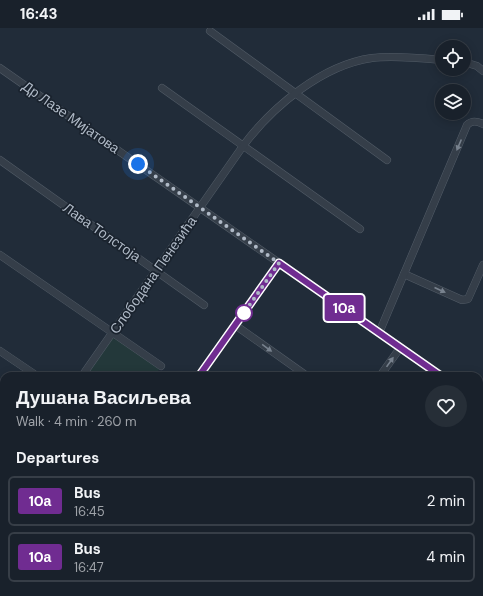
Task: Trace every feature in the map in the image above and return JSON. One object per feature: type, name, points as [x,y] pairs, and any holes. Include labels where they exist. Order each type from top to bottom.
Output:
[{"type":"street","points":[[210,31],[387,160]]},
{"type":"street","name":"Слободана Пенезића","points":[[85,372],[243,146],[264,120],[296,94],[331,71],[345,65],[379,57],[435,60]]},
{"type":"street","points":[[471,64],[483,71]]},
{"type":"street","name":"Др Лазе Мијатова","points":[[0,68],[435,372]]},
{"type":"street","points":[[162,88],[360,229]]},
{"type":"street","points":[[379,333],[467,125],[473,121],[483,124]]},
{"type":"street","name":"Лава Толстоја","points":[[0,160],[204,305]]},
{"type":"street","points":[[0,255],[161,366]]},
{"type":"street","points":[[202,372],[279,263]]},
{"type":"street","points":[[404,274],[462,300],[466,300],[468,299],[483,265]]},
{"type":"street","points":[[235,325],[301,372]]},
{"type":"street","points":[[383,372],[400,348]]},
{"type":"street","points":[[0,351],[30,372]]},
{"type":"green space","points":[[114,336],[160,368],[158,372],[89,372]]},
{"type":"bus line","name":"10а","points":[[202,372],[279,263],[435,372]]},
{"type":"route","points":[[138,164],[279,263],[244,313]]}]
